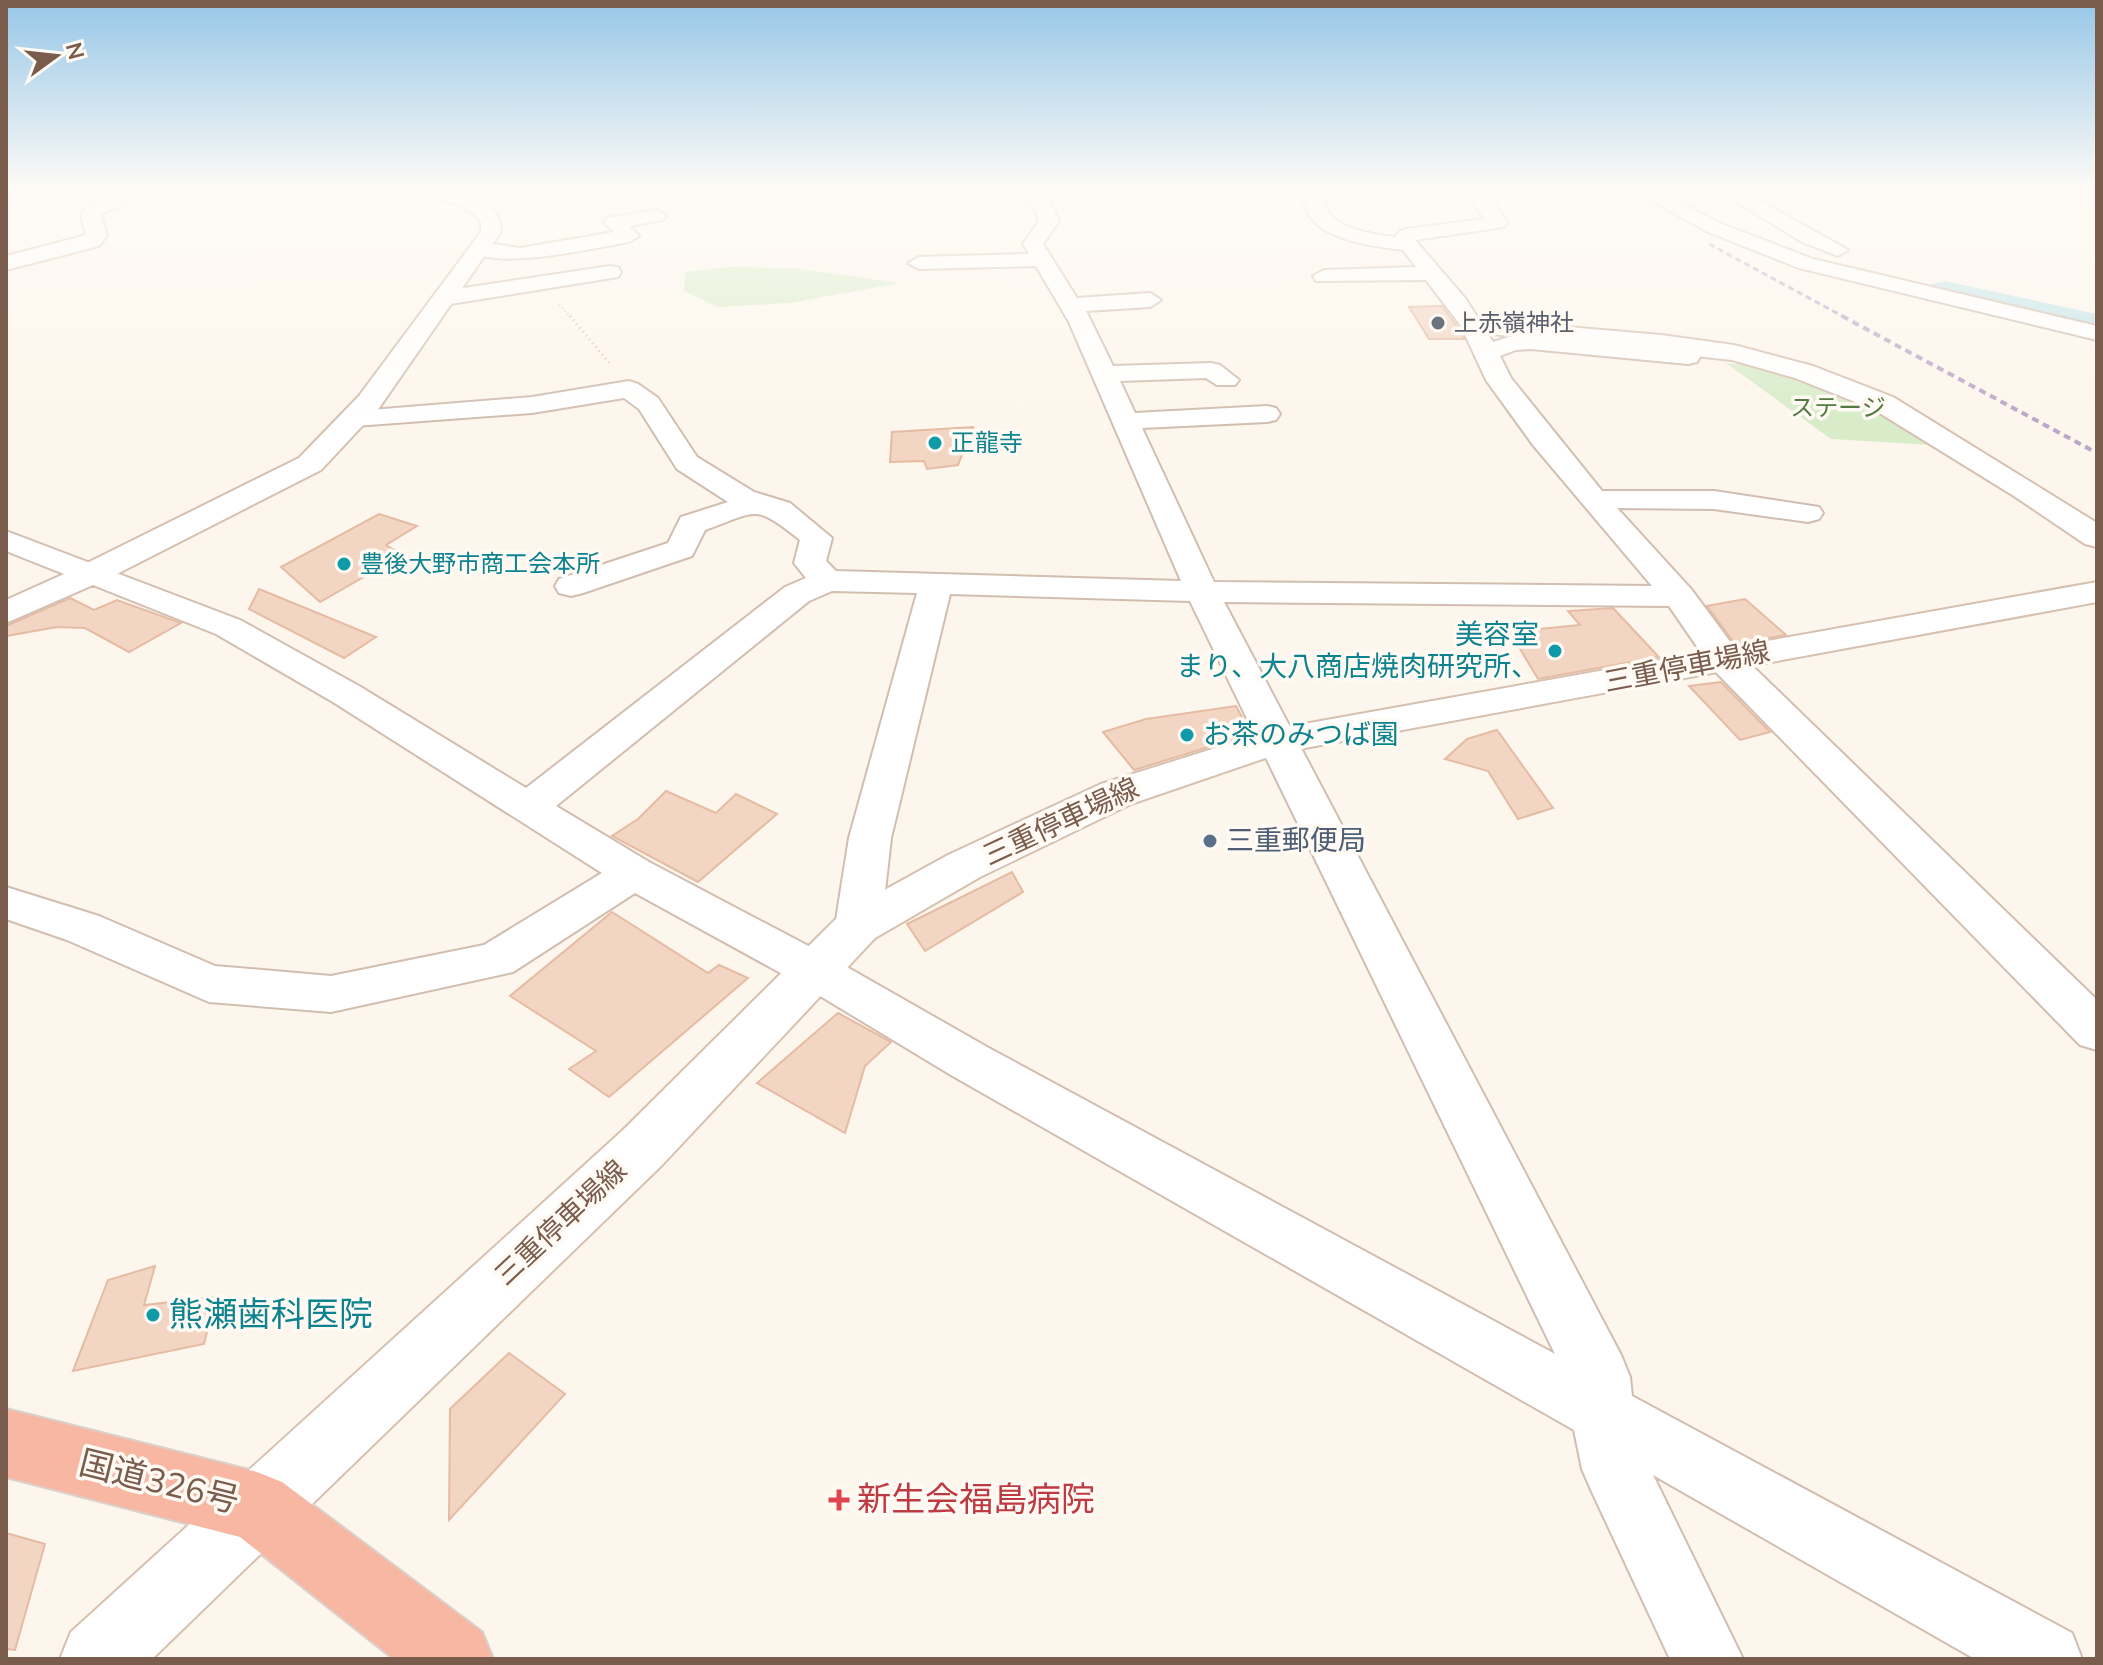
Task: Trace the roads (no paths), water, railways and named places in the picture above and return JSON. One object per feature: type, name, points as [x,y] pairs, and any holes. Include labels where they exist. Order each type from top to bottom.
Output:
[{"type":"highway","name":"国道326号","points":[[6,1443],[257,1507],[455,1659]]},
{"type":"street","points":[[6,613],[310,464],[355,418],[467,266]]},
{"type":"street","points":[[1046,266],[1070,305],[1105,374],[1202,591],[1276,741],[1599,1377],[1602,1414],[1615,1469],[1707,1659]]},
{"type":"street","points":[[1427,266],[1473,326],[1499,380],[1595,501],[1679,596],[1724,659],[2097,1031]]},
{"type":"street","points":[[1813,266],[2097,333]]},
{"type":"street","points":[[1888,266],[2003,289]]},
{"type":"street","points":[[444,298],[610,272]]},
{"type":"street","points":[[1324,276],[1434,273]]},
{"type":"street","points":[[1070,305],[1150,300]]},
{"type":"street","points":[[1473,326],[1661,343],[1734,353],[1804,372],[1883,403],[2025,489],[2097,537]]},
{"type":"street","points":[[1486,353],[1512,343],[1531,342],[1688,357]]},
{"type":"street","points":[[1105,374],[1211,370],[1226,380]]},
{"type":"street","points":[[355,418],[532,405],[629,389],[649,404],[687,463],[743,498],[779,509],[816,538],[810,563],[827,581]]},
{"type":"street","points":[[1127,421],[1260,422]]},
{"type":"street","points":[[1595,501],[1644,496],[1717,500],[1787,513],[1808,513]]},
{"type":"street","points":[[571,586],[681,549],[692,524],[756,502]]},
{"type":"street","points":[[6,540],[228,627],[346,694],[634,873],[814,970],[969,1061],[2046,1659]]},
{"type":"street","points":[[528,807],[797,594],[827,581],[1202,591],[1679,596]]},
{"type":"street","points":[[858,926],[870,838],[936,583]]},
{"type":"street","name":"三重停車場線","points":[[98,1659],[642,1148],[858,926],[951,875],[1065,818],[1152,781],[1276,741],[2097,592]]},
{"type":"street","points":[[6,903],[83,928],[209,984],[331,994],[496,960],[634,873]]},
{"type":"waterway","points":[[1945,292],[2097,325]]},
{"type":"railway","points":[[1749,266],[1846,318]]},
{"type":"railway","points":[[1842,316],[2097,453]]},
{"type":"place","name":"上赤嶺神社","points":[[1438,323]]},
{"type":"place","name":"正龍寺","points":[[935,443]]},
{"type":"place","name":"豊後大野市商工会本所","points":[[344,564]]},
{"type":"place","name":"美容室 まり、大八商店焼肉研究所、","points":[[1555,651]]},
{"type":"place","name":"お茶のみつば園","points":[[1187,735]]},
{"type":"place","name":"三重郵便局","points":[[1210,841]]},
{"type":"place","name":"熊瀬歯科医院","points":[[153,1315]]},
{"type":"place","name":"新生会福島病院","points":[[839,1500]]},
{"type":"park label","name":"ステージ","points":[[1838,408]]}]
